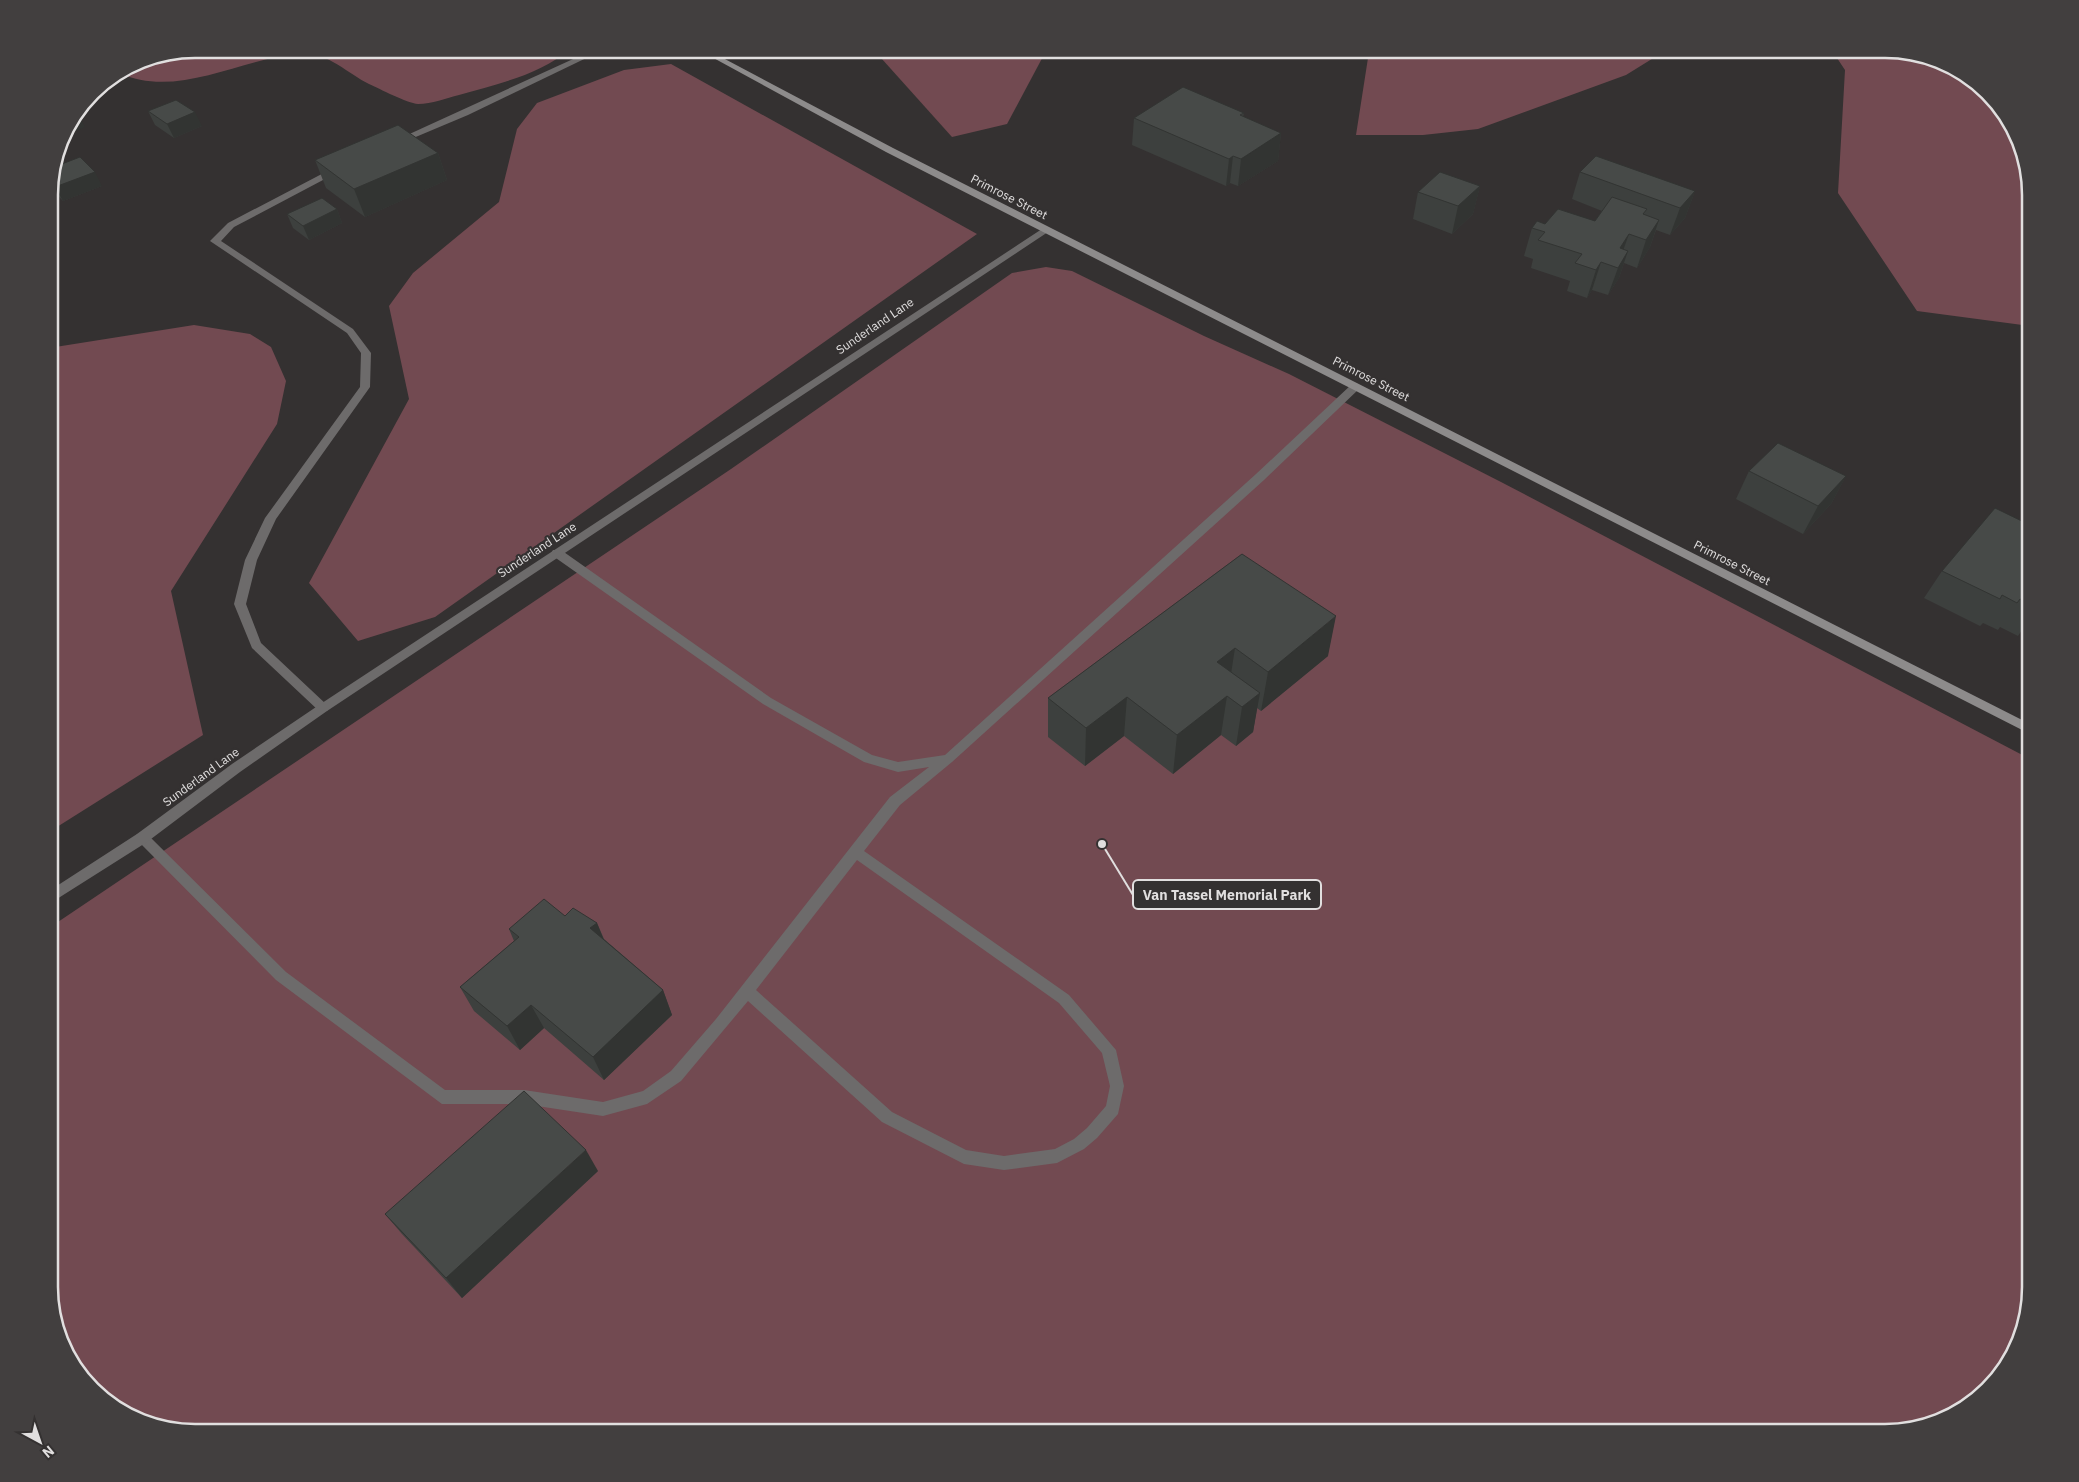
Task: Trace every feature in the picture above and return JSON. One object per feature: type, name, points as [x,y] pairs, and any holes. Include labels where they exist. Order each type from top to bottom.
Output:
[{"type":"main road","name":"Primrose Street","points":[[717,58],[1045,230],[2022,725]]},
{"type":"street","points":[[388,146],[465,113],[582,58]]},
{"type":"street","points":[[323,708],[256,645],[240,604],[251,560],[271,518],[365,387],[366,353],[350,331],[215,241],[231,224],[345,165]]},
{"type":"street","name":"Sunderland Lane","points":[[58,892],[142,838],[236,768],[323,708],[1045,230]]},
{"type":"street","points":[[142,838],[281,976],[442,1097],[524,1097],[603,1109],[647,1097],[676,1076],[747,991],[895,801],[948,759],[1260,477],[1356,386]]},
{"type":"street","points":[[557,553],[766,702],[868,759],[898,767],[948,759]]},
{"type":"street","points":[[747,991],[888,1117],[964,1157],[1004,1163],[1056,1156],[1079,1144],[1092,1134],[1113,1109],[1117,1086],[1109,1050],[1064,999],[856,852]]},
{"type":"shaded area","points":[[194,58],[273,58],[187,80],[164,82],[141,80],[127,76],[142,68],[168,60]]},
{"type":"shaded area","points":[[325,58],[558,58],[518,78],[423,104],[413,103],[393,96]]},
{"type":"shaded area","points":[[881,58],[1042,58],[1007,124],[952,137]]},
{"type":"shaded area","points":[[1368,58],[1653,58],[1626,75],[1478,129],[1423,135],[1356,135]]},
{"type":"shaded area","points":[[1837,58],[1894,58],[1911,60],[1929,65],[1953,76],[1968,86],[1993,111],[2007,134],[2019,168],[2022,194],[2022,325],[1917,311],[1838,193],[1845,70]]},
{"type":"shaded area","points":[[671,64],[977,234],[435,617],[358,641],[309,583],[409,399],[389,306],[413,273],[499,202],[517,129],[537,103],[624,70]]},
{"type":"shaded area","points":[[1046,267],[1072,271],[1204,336],[1289,374],[1501,482],[2022,755],[2022,1288],[2019,1314],[2014,1332],[2003,1356],[1993,1371],[1968,1396],[1953,1406],[1929,1417],[1894,1424],[185,1424],[168,1422],[134,1410],[111,1396],[91,1378],[76,1356],[65,1332],[58,1297],[58,922],[731,469],[1012,273]]},
{"type":"shaded area","points":[[194,325],[250,334],[271,347],[286,381],[277,424],[171,591],[203,735],[58,826],[58,347]]},
{"type":"building","points":[[1183,87],[1244,113],[1240,115],[1281,133],[1241,159],[1233,156],[1229,159],[1134,118]]},
{"type":"building","points":[[176,100],[195,112],[167,124],[148,111]]},
{"type":"building","points":[[398,125],[438,153],[354,189],[315,160]]},
{"type":"building","points":[[1596,156],[1695,191],[1680,208],[1580,172]]},
{"type":"building","points":[[80,157],[95,172],[58,186],[61,164]]},
{"type":"building","points":[[1440,172],[1480,186],[1458,206],[1418,192]]},
{"type":"building","points":[[1612,197],[1647,209],[1643,214],[1659,220],[1646,240],[1629,234],[1620,248],[1628,251],[1618,268],[1601,262],[1596,270],[1575,263],[1582,254],[1538,240],[1545,232],[1532,228],[1537,221],[1545,224],[1558,209],[1595,221]]},
{"type":"building","points":[[322,198],[337,209],[303,226],[287,214]]},
{"type":"building","points":[[1778,443],[1846,476],[1818,506],[1749,471]]},
{"type":"building","points":[[1995,508],[2022,521],[2022,600],[2020,599],[2017,603],[2002,595],[2000,599],[1942,571]]},
{"type":"building","points":[[1242,554],[1336,616],[1268,672],[1235,648],[1217,662],[1260,693],[1242,707],[1227,696],[1177,735],[1127,697],[1086,728],[1048,698]]},
{"type":"building","points":[[544,899],[565,916],[573,908],[597,923],[590,928],[663,990],[593,1057],[531,1005],[507,1026],[460,987],[519,937],[509,929]]},
{"type":"building","points":[[524,1091],[586,1150],[446,1278],[385,1214]]},
{"type":"place","name":"Van Tassel Memorial Park","points":[[1102,844]]}]
